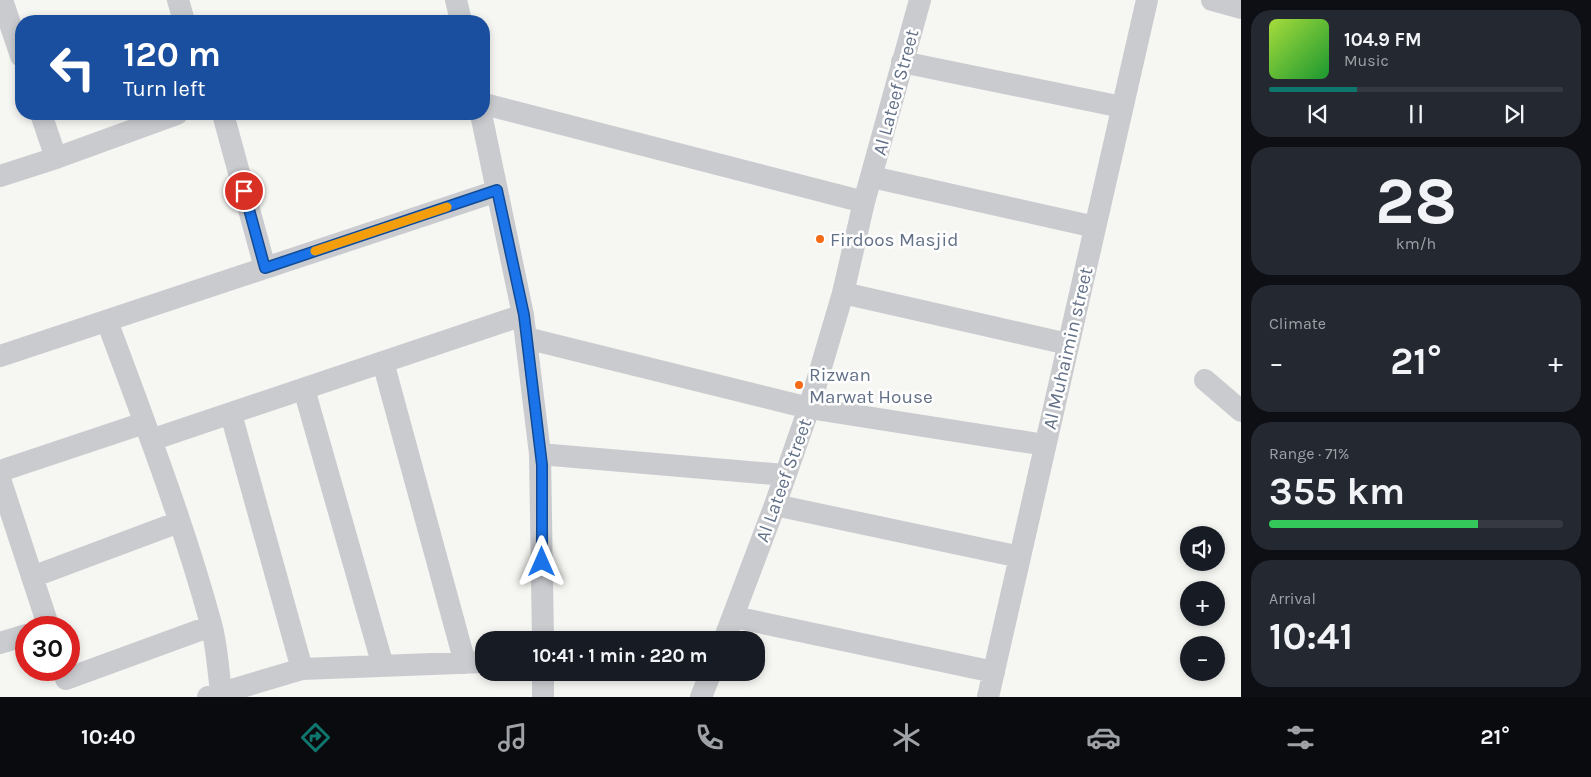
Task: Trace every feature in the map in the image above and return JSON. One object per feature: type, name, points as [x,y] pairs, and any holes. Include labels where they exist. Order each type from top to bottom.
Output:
[{"type":"street","points":[[2,0],[15,38]]},
{"type":"street","points":[[178,0],[182,15]]},
{"type":"street","name":"Al Lateef Street","points":[[728,631],[809,408],[843,293],[864,202],[920,0]]},
{"type":"street","name":"Al Muhaimin street","points":[[988,697],[1146,0]]},
{"type":"street","points":[[1212,0],[1241,8]]},
{"type":"street","points":[[902,62],[1122,107]]},
{"type":"street","points":[[490,106],[864,202]]},
{"type":"street","points":[[43,120],[56,158]]},
{"type":"street","points":[[0,176],[160,120]]},
{"type":"street","points":[[225,120],[265,268]]},
{"type":"street","points":[[482,120],[524,315],[540,454],[543,631]]},
{"type":"street","points":[[872,177],[1095,227]]},
{"type":"street","points":[[0,356],[497,190]]},
{"type":"street","points":[[843,293],[1068,344]]},
{"type":"street","points":[[0,471],[148,432],[231,414],[524,315]]},
{"type":"street","points":[[107,321],[179,522],[211,626],[214,694],[302,670],[474,662],[383,362]]},
{"type":"street","points":[[526,338],[809,408],[1046,445]]},
{"type":"street","points":[[1205,380],[1241,411]]},
{"type":"street","points":[[304,389],[383,666]]},
{"type":"street","points":[[231,414],[302,670]]},
{"type":"street","points":[[540,454],[785,475]]},
{"type":"street","points":[[0,479],[5,513],[32,577],[45,616]]},
{"type":"street","points":[[775,505],[1020,557]]},
{"type":"street","points":[[32,577],[179,522]]},
{"type":"street","points":[[734,617],[994,672]]},
{"type":"street","points":[[67,682],[211,626]]},
{"type":"street","points":[[0,643],[15,638]]},
{"type":"street","points":[[543,681],[543,697]]},
{"type":"street","points":[[701,697],[707,681]]},
{"type":"slow traffic","points":[[315,251],[447,207]]},
{"type":"place","name":"Firdoos Masjid","points":[[820,239]]},
{"type":"place","name":"Rizwan Marwat House","points":[[799,385]]},
{"type":"route","points":[[244,191],[265,268],[497,190],[524,315],[542,465],[542,562]]}]
